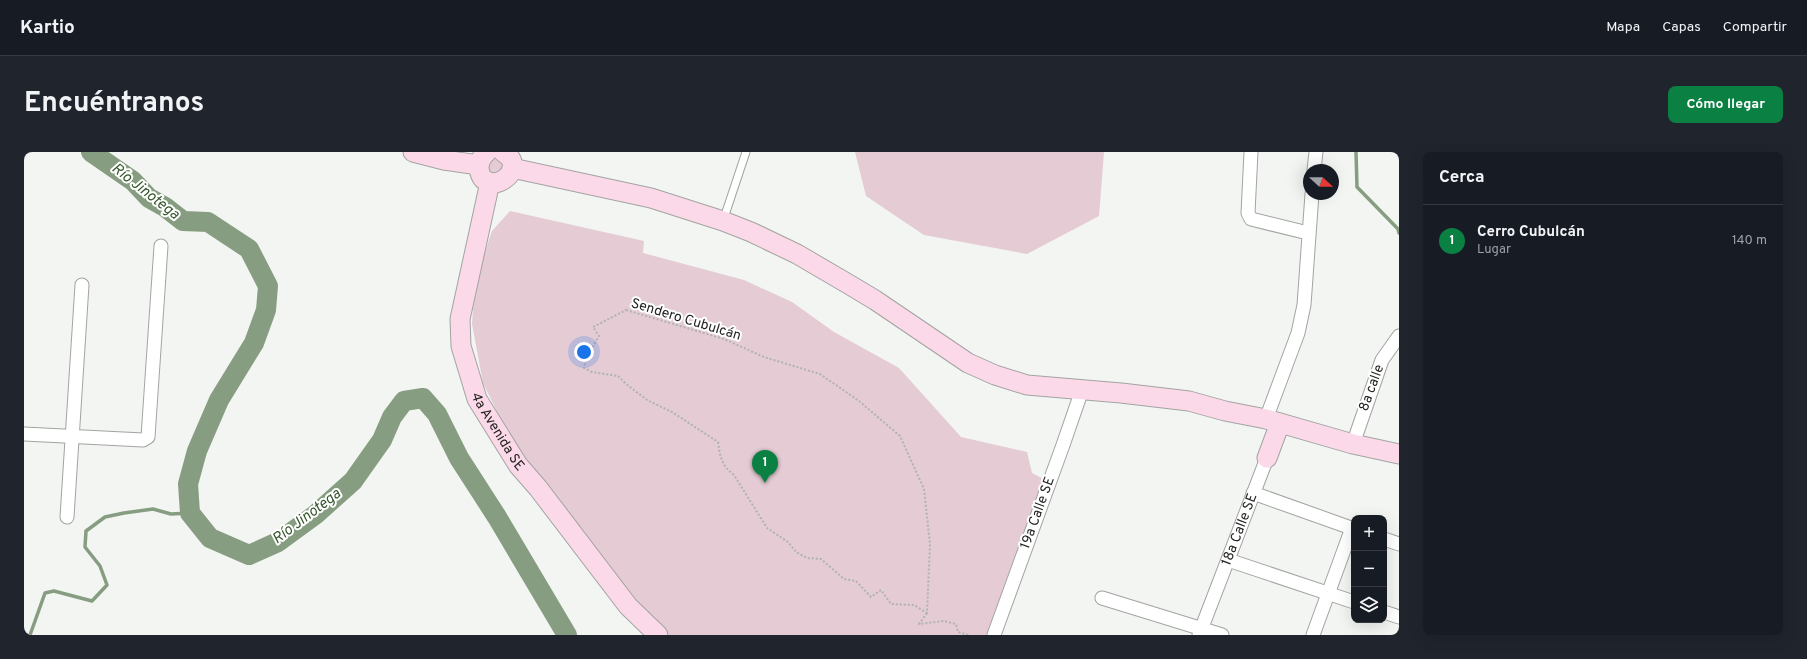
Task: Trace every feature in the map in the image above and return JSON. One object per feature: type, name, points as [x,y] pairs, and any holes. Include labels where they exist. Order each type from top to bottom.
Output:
[{"type":"main road","points":[[413,152],[444,160],[483,159],[482,176],[490,182],[495,183],[508,177],[508,160],[651,198],[723,221],[751,232],[797,254],[875,300],[968,363],[995,375],[1027,385],[1155,396],[1189,401],[1225,411],[1273,421],[1353,444],[1399,454]]},
{"type":"main road","name":"4a Avenida SE","points":[[490,182],[460,319],[461,346],[478,399],[518,465],[538,488],[628,606],[658,635]]},
{"type":"main road","name":"18a Calle SE","points":[[1267,458],[1273,421]]},
{"type":"street","points":[[1251,152],[1248,213],[1251,219],[1308,233]]},
{"type":"street","points":[[1315,164],[1316,152]]},
{"type":"street","points":[[1273,421],[1298,333],[1304,305],[1311,200]]},
{"type":"street","points":[[24,434],[143,440],[148,437],[161,246]]},
{"type":"street","points":[[67,517],[82,285]]},
{"type":"street","name":"8a calle","points":[[1353,444],[1382,360],[1399,336]]},
{"type":"street","name":"19a Calle SE","points":[[994,635],[1082,390]]},
{"type":"street","name":"18a Calle SE","points":[[1200,632],[1267,458]]},
{"type":"street","points":[[1253,493],[1351,527]]},
{"type":"street","points":[[1313,635],[1351,533]]},
{"type":"street","points":[[1387,540],[1399,544]]},
{"type":"street","points":[[1228,560],[1351,601]]},
{"type":"street","points":[[1102,598],[1200,632],[1222,635]]},
{"type":"street","points":[[1387,613],[1399,617]]},
{"type":"lane","points":[[723,221],[746,152]]},
{"type":"path","name":"Sendero Cubulcán","points":[[927,613],[914,605],[891,604],[881,590],[871,597],[856,581],[844,579],[821,559],[807,558],[796,552],[788,542],[767,528],[734,475],[727,470],[721,460],[718,442],[672,412],[647,400],[618,376],[592,372],[584,368],[586,359],[599,336],[594,327],[626,310],[724,339],[764,357],[820,374],[859,402],[900,436],[924,489],[930,544],[927,613],[919,624],[944,621],[956,624],[958,632],[969,635]]},
{"type":"shaded area","points":[[855,152],[1104,152],[1099,216],[1027,254],[924,235],[866,196]]},
{"type":"shaded area","points":[[506,156],[499,181],[481,164],[485,157]]},
{"type":"shaded area","points":[[510,211],[644,241],[643,253],[744,280],[792,302],[834,332],[899,368],[961,437],[1027,452],[1032,473],[1047,481],[990,635],[660,635],[513,444],[483,383],[472,324],[475,281],[492,231]]},
{"type":"waterway","name":"Río Jinotega","points":[[91,152],[133,181],[149,198],[165,207],[183,221],[208,222],[249,249],[268,286],[266,310],[254,343],[219,400],[197,451],[188,484],[190,513],[210,538],[249,555],[278,542],[315,515],[353,481],[382,440],[392,417],[404,401],[423,398],[437,414],[459,458],[497,517],[567,635]]},
{"type":"waterway","points":[[1356,152],[1357,187],[1398,229],[1399,233]]},
{"type":"waterway","points":[[30,635],[45,593],[54,591],[92,601],[107,585],[100,566],[85,547],[86,531],[105,517],[124,513],[153,509],[171,514],[190,513]]},
{"type":"place","name":"Cerro Cubulcán","points":[[765,483]]}]
